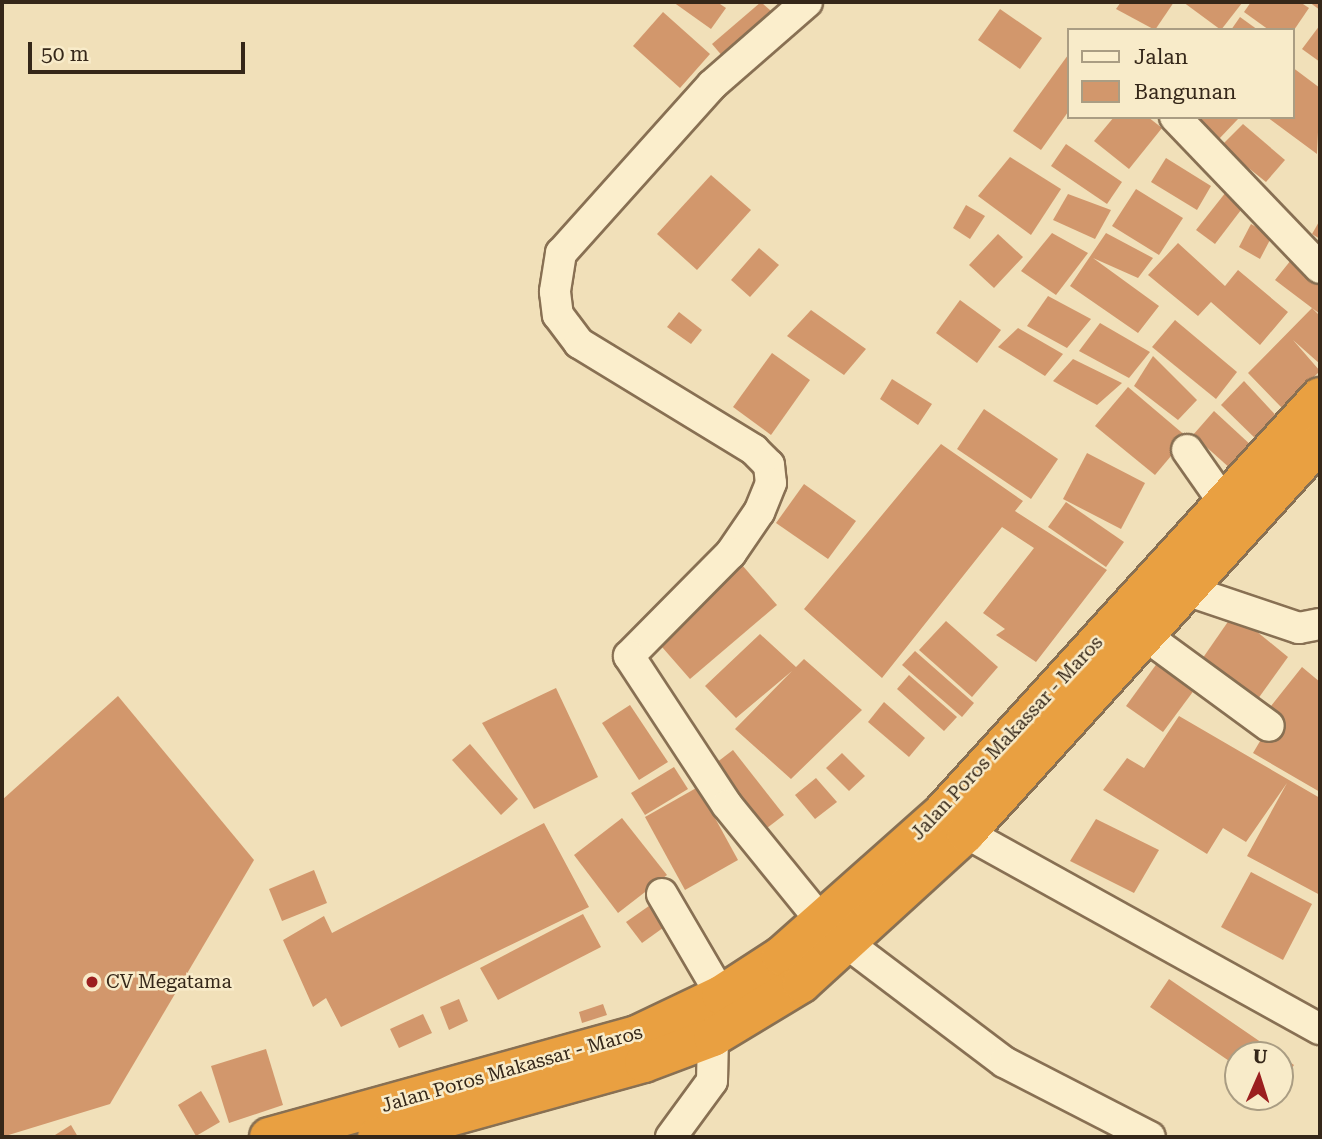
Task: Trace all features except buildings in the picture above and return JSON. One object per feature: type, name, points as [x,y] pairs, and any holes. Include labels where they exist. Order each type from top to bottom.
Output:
[{"type":"highway","points":[[1204,549],[1225,504],[1320,397]]},
{"type":"highway","points":[[1204,549],[1320,442]]},
{"type":"highway","name":"Jalan Poros Makassar - Maros","points":[[377,1137],[559,1089],[713,1037],[802,983],[835,933],[942,813],[1204,549]]},
{"type":"highway","name":"Jalan Poros Makassar - Maros","points":[[269,1137],[637,1035],[721,995],[835,933],[966,833],[1186,590],[1204,549]]},
{"type":"street","points":[[807,2],[712,85],[562,253],[555,292],[558,315],[579,343],[754,450],[769,465],[771,483],[759,512],[731,553],[629,656],[727,805],[835,933],[1004,1062],[1150,1137]]},
{"type":"street","points":[[1177,119],[1320,268]]},
{"type":"street","points":[[1187,450],[1225,504]]},
{"type":"street","points":[[1186,590],[1299,628],[1320,624]]},
{"type":"street","points":[[1146,636],[1269,726]]},
{"type":"street","points":[[966,833],[1320,1029]]},
{"type":"street","points":[[662,894],[721,995]]},
{"type":"street","points":[[671,1137],[712,1080],[713,1037]]},
{"type":"place","name":"CV Megatama","points":[[92,982]]}]
